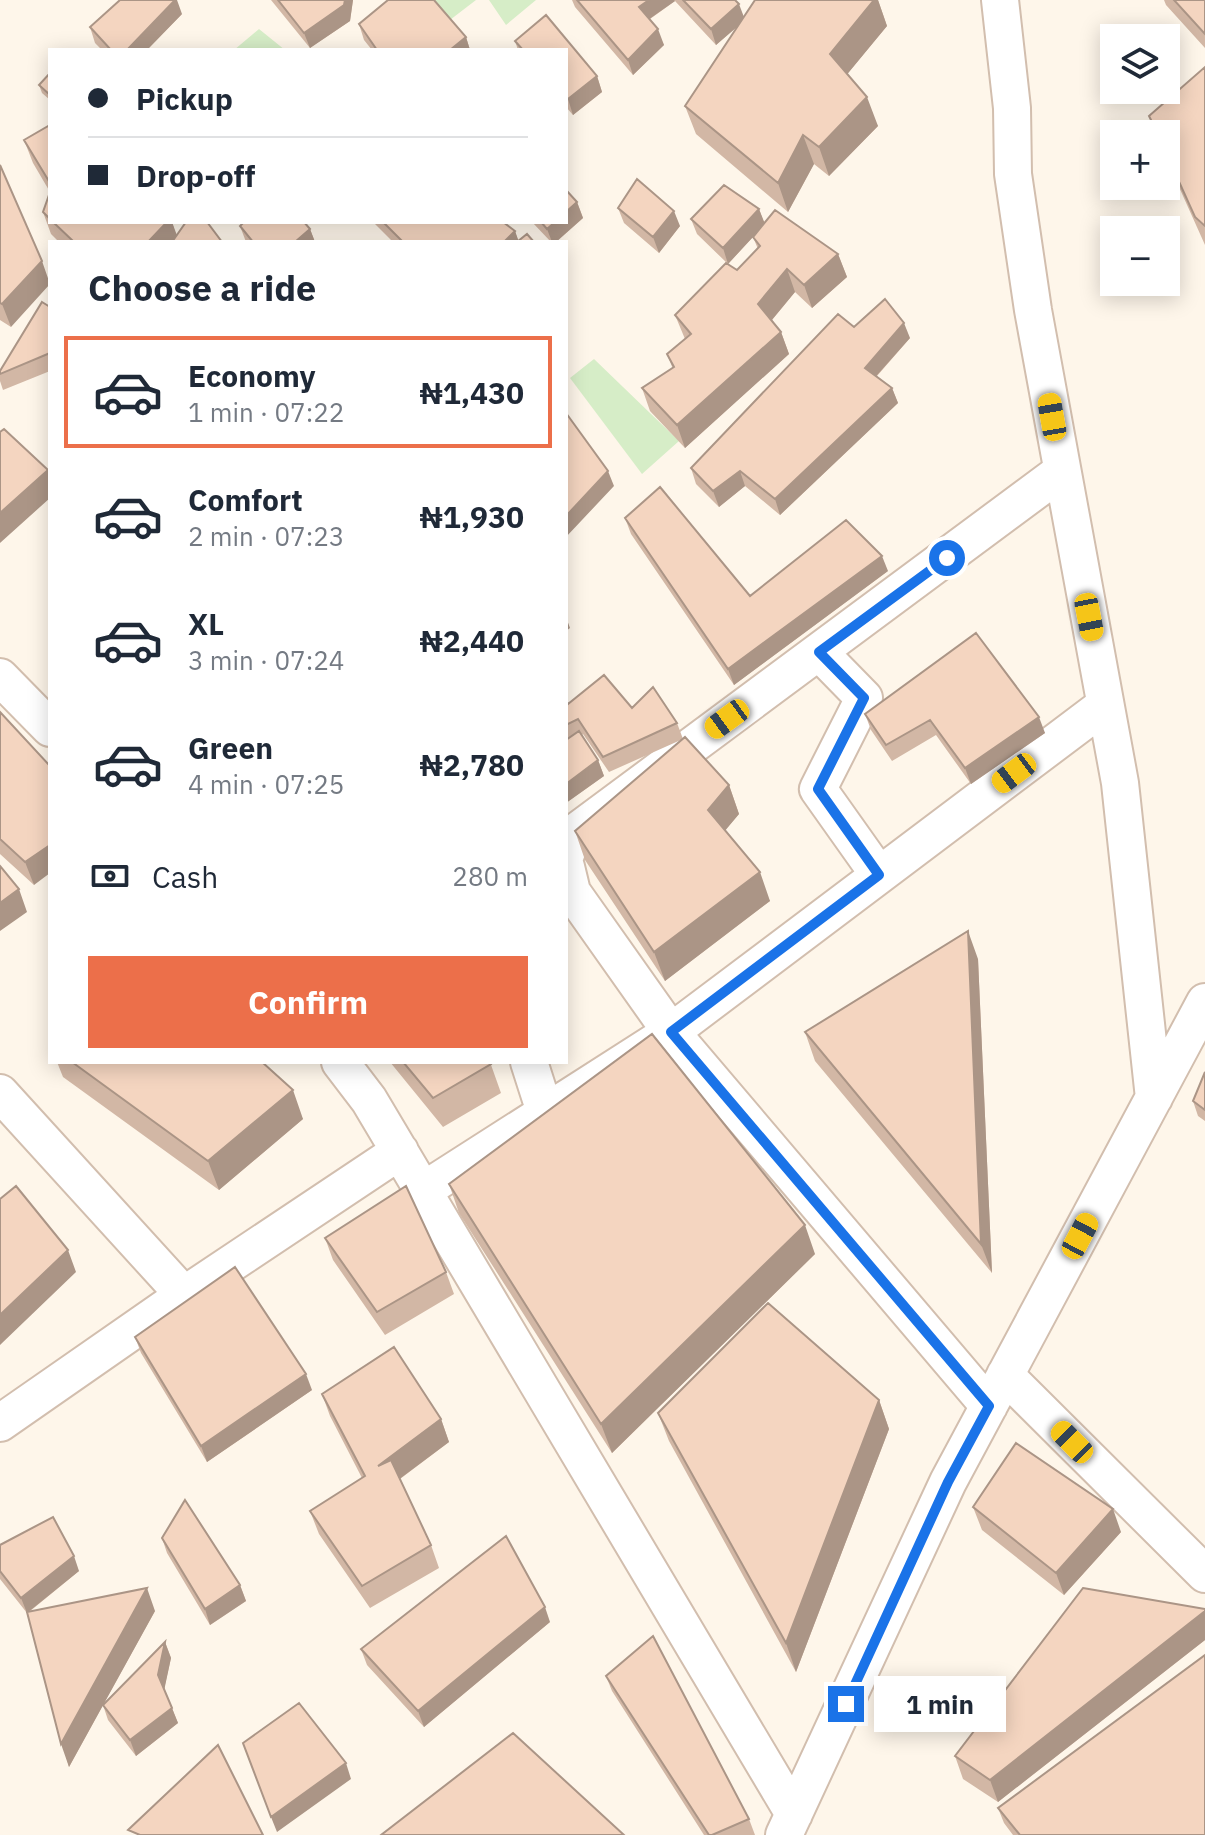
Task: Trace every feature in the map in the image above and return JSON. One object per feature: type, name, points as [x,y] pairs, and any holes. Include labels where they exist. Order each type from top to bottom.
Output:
[{"type":"street","points":[[1000,0],[1012,108],[1013,174],[1033,310],[1120,783],[1154,1098]]},
{"type":"street","points":[[568,848],[573,834],[1062,471]]},
{"type":"street","points":[[819,652],[864,698],[818,789],[879,875]]},
{"type":"street","points":[[0,677],[48,726]]},
{"type":"street","points":[[424,1190],[671,1032],[1105,705]]},
{"type":"street","points":[[568,875],[572,892],[671,1032],[997,1391],[1205,1574]]},
{"type":"street","points":[[789,1825],[948,1482],[1205,1002]]},
{"type":"street","points":[[342,1064],[369,1100],[424,1190],[789,1825]]},
{"type":"street","points":[[530,1064],[545,1112]]},
{"type":"street","points":[[0,1093],[184,1295]]},
{"type":"street","points":[[0,1423],[400,1151]]},
{"type":"green space","points":[[426,0],[476,0],[446,23]]},
{"type":"green space","points":[[489,0],[536,0],[506,25]]},
{"type":"green space","points":[[259,29],[283,48],[236,48]]},
{"type":"green space","points":[[594,359],[679,441],[642,474],[570,378]]},
{"type":"building","points":[[120,0],[175,0],[129,48],[109,48],[90,27]]},
{"type":"building","points":[[278,0],[345,0],[344,5],[304,33]]},
{"type":"building","points":[[388,0],[434,0],[466,37],[452,48],[376,48],[359,24]]},
{"type":"building","points":[[577,0],[649,0],[639,7],[658,29],[628,60]]},
{"type":"building","points":[[683,0],[735,0],[739,4],[711,29]]},
{"type":"building","points":[[755,0],[874,0],[830,54],[867,97],[819,147],[803,135],[778,183],[685,106]]},
{"type":"building","points":[[1174,0],[1205,0],[1205,34]]},
{"type":"building","points":[[546,15],[597,76],[568,99],[568,48],[521,48],[515,41]]},
{"type":"building","points":[[1205,67],[1205,226],[1195,217],[1180,184],[1180,120],[1151,120],[1149,116],[1163,104],[1180,104],[1180,89]]},
{"type":"building","points":[[48,75],[48,93],[39,85]]},
{"type":"building","points":[[48,126],[48,180],[24,140]]},
{"type":"building","points":[[0,165],[42,261],[2,304],[0,303]]},
{"type":"building","points":[[637,179],[674,211],[653,237],[618,208]]},
{"type":"building","points":[[724,185],[759,209],[723,248],[691,219]]},
{"type":"building","points":[[568,192],[577,202],[568,210]]},
{"type":"building","points":[[48,198],[48,217],[43,212]]},
{"type":"building","points":[[775,210],[838,254],[804,285],[787,269],[758,304],[781,332],[677,425],[642,388],[674,367],[667,354],[691,334],[675,315],[726,263],[737,270],[760,246],[753,237]]},
{"type":"building","points":[[55,224],[165,224],[150,240],[72,240]]},
{"type":"building","points":[[185,224],[208,224],[220,240],[173,240]]},
{"type":"building","points":[[306,224],[310,229],[297,240],[251,240],[240,226]]},
{"type":"building","points":[[385,224],[506,224],[515,231],[506,240],[401,240]]},
{"type":"building","points":[[885,299],[904,323],[865,368],[892,388],[775,499],[740,471],[713,491],[691,468],[838,314],[854,327]]},
{"type":"building","points":[[42,302],[48,306],[48,354],[0,374]]},
{"type":"building","points":[[568,416],[608,471],[568,514]]},
{"type":"building","points":[[4,429],[48,470],[0,513],[0,432]]},
{"type":"building","points":[[660,487],[750,596],[846,520],[882,556],[728,669],[625,518]]},
{"type":"building","points":[[976,633],[1039,717],[965,768],[930,720],[886,745],[865,714]]},
{"type":"building","points":[[604,675],[632,708],[653,687],[677,723],[603,757],[578,719],[568,724],[568,704]]},
{"type":"building","points":[[0,712],[48,764],[48,846],[25,862],[0,839]]},
{"type":"building","points":[[579,731],[598,760],[568,782],[568,739]]},
{"type":"building","points":[[685,737],[729,785],[708,810],[760,872],[654,952],[575,831]]},
{"type":"building","points":[[0,866],[19,889],[0,903]]},
{"type":"building","points":[[968,931],[981,1244],[805,1032]]},
{"type":"building","points":[[652,1034],[805,1225],[601,1424],[449,1184]]},
{"type":"building","points":[[75,1064],[264,1064],[293,1090],[208,1161]]},
{"type":"building","points":[[405,1064],[491,1064],[433,1098]]},
{"type":"building","points":[[1205,1072],[1205,1110],[1193,1101]]},
{"type":"building","points":[[16,1186],[68,1250],[0,1315],[0,1199]]},
{"type":"building","points":[[406,1186],[446,1272],[377,1312],[325,1238]]},
{"type":"building","points":[[235,1267],[306,1374],[201,1446],[135,1337]]},
{"type":"building","points":[[768,1303],[879,1400],[786,1643],[658,1413]]},
{"type":"building","points":[[394,1347],[441,1419],[378,1466],[391,1460],[431,1545],[362,1586],[310,1511],[365,1476],[322,1394]]},
{"type":"building","points":[[1016,1443],[1113,1509],[1056,1573],[973,1507]]},
{"type":"building","points":[[185,1500],[240,1585],[205,1609],[162,1538]]},
{"type":"building","points":[[53,1517],[74,1556],[21,1598],[0,1571],[0,1545]]},
{"type":"building","points":[[506,1536],[545,1607],[418,1711],[361,1649]]},
{"type":"building","points":[[147,1588],[61,1744],[27,1612]]},
{"type":"building","points":[[1083,1588],[1205,1611],[990,1780],[955,1756]]},
{"type":"building","points":[[653,1636],[749,1819],[712,1835],[709,1835],[606,1676]]},
{"type":"building","points":[[165,1642],[158,1675],[172,1708],[130,1740],[103,1705]]},
{"type":"building","points":[[1205,1655],[1205,1835],[1020,1835],[998,1808]]},
{"type":"building","points":[[299,1703],[346,1763],[271,1817],[243,1743]]},
{"type":"building","points":[[513,1733],[624,1835],[381,1835]]},
{"type":"building","points":[[218,1745],[263,1835],[140,1835],[128,1830]]},
{"type":"route","points":[[846,1704],[948,1482],[989,1406],[671,1032],[879,875],[818,789],[864,698],[819,652],[947,558]]}]
